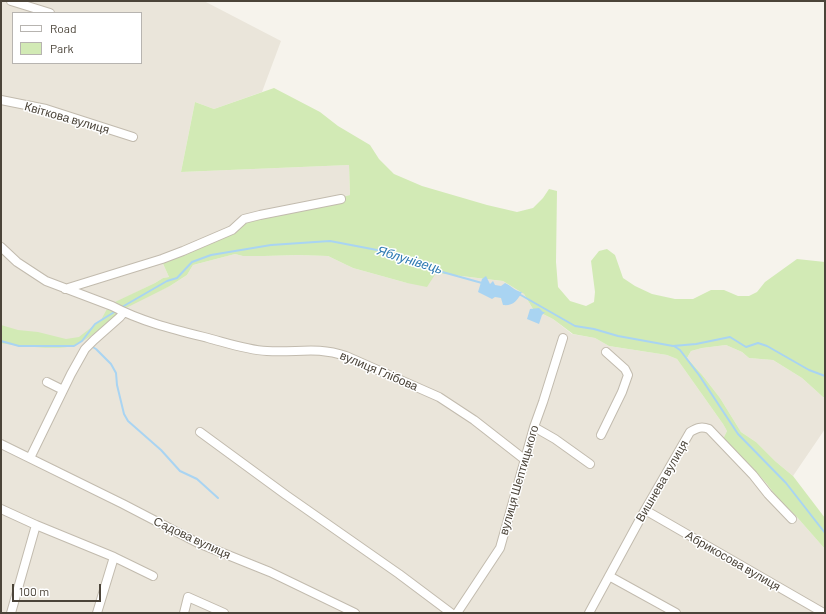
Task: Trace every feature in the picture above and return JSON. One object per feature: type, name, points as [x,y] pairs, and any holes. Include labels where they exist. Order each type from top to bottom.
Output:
[{"type":"street","points":[[11,1],[47,12]]},
{"type":"street","name":"Квіткова вулиця","points":[[1,100],[46,109],[133,137]]},
{"type":"street","points":[[1,247],[17,262],[46,281],[65,289],[183,251],[232,230],[244,219],[341,198]]},
{"type":"street","name":"вулиця Глібова","points":[[65,289],[170,328],[239,346],[267,351],[313,349],[333,352],[346,356],[440,397],[474,420],[524,459]]},
{"type":"street","points":[[30,458],[85,349],[120,317],[123,311]]},
{"type":"street","name":"вулиця Шептицького","points":[[457,613],[500,548],[524,459],[563,338]]},
{"type":"street","points":[[601,435],[622,392],[628,375],[625,370],[606,352]]},
{"type":"street","points":[[47,382],[63,390]]},
{"type":"street","points":[[534,427],[555,439],[590,464]]},
{"type":"street","name":"Вишнева вулиця","points":[[589,613],[644,510],[690,432],[696,428],[702,427],[709,429],[792,519]]},
{"type":"street","points":[[200,432],[286,495],[399,574],[451,613]]},
{"type":"street","name":"Садова вулиця","points":[[1,444],[198,543],[270,572],[355,613]]},
{"type":"street","points":[[1,509],[114,557],[153,576]]},
{"type":"street","name":"Абрикосова вулиця","points":[[644,510],[823,611]]},
{"type":"street","points":[[11,613],[36,525]]},
{"type":"street","points":[[97,613],[114,557]]},
{"type":"street","points":[[609,576],[676,613]]},
{"type":"street","points":[[184,613],[188,597],[224,613]]},
{"type":"shaded area","points":[[1,1],[204,1],[281,41],[262,92],[214,109],[195,102],[181,172],[349,165],[350,195],[317,203],[230,229],[160,257],[169,277],[163,278],[115,303],[156,292],[170,286],[187,275],[193,265],[235,254],[243,256],[328,256],[353,268],[407,283],[436,273],[503,281],[524,294],[533,309],[553,319],[572,334],[595,338],[609,346],[667,355],[677,359],[723,424],[727,431],[723,439],[750,465],[778,499],[796,516],[825,549],[825,613],[1,613]]},
{"type":"shaded area","points":[[726,345],[742,352],[749,358],[773,360],[802,378],[823,397],[825,397],[825,429],[793,476],[756,442],[741,432],[720,398],[687,358],[691,351]]},
{"type":"green space","points":[[274,88],[320,112],[338,126],[370,145],[379,159],[394,174],[422,186],[517,212],[533,208],[543,198],[549,189],[557,191],[556,262],[558,287],[570,301],[586,306],[594,302],[595,292],[591,261],[599,251],[607,249],[615,255],[623,278],[635,286],[652,294],[675,299],[693,299],[711,290],[724,290],[738,296],[749,296],[757,292],[765,282],[797,259],[825,262],[825,397],[823,397],[802,378],[773,360],[749,358],[742,352],[726,345],[691,351],[687,358],[720,398],[741,432],[756,442],[793,476],[825,518],[825,549],[796,516],[778,499],[750,465],[723,439],[727,431],[723,424],[677,359],[667,355],[609,346],[595,338],[573,334],[553,319],[533,309],[524,294],[503,281],[436,273],[427,287],[353,268],[328,256],[243,256],[235,254],[193,265],[187,275],[170,286],[126,308],[115,302],[163,278],[169,277],[160,257],[230,229],[247,215],[317,203],[350,195],[349,165],[181,172],[195,102],[214,109]]},
{"type":"green space","points":[[107,309],[118,314],[92,335],[69,347],[28,347],[1,343],[1,325],[18,330],[38,332],[66,339],[79,337],[101,320]]},
{"type":"water","points":[[486,276],[490,284],[493,281],[495,285],[501,286],[505,283],[517,291],[522,292],[514,302],[509,305],[503,305],[501,298],[495,297],[492,299],[478,292],[482,279]]},
{"type":"water","points":[[539,308],[545,312],[542,315],[539,324],[527,319],[530,309]]},
{"type":"waterway","name":"Яблунівець","points":[[122,307],[167,281],[177,278],[192,262],[211,255],[271,245],[330,241],[377,250],[428,268],[482,283]]},
{"type":"waterway","name":"Яблунівець","points":[[519,294],[575,326],[673,346],[696,344],[730,337],[746,347],[758,343],[767,346],[809,370],[825,376]]},
{"type":"waterway","name":"Яблунівець","points":[[1,341],[19,346],[74,346],[82,341],[95,324],[116,311]]},
{"type":"waterway","points":[[91,346],[111,364],[116,373],[117,385],[124,414],[128,421],[161,450],[180,471],[197,479],[218,498]]},
{"type":"waterway","points":[[674,346],[680,350],[699,375],[738,434],[786,483],[825,533]]}]
